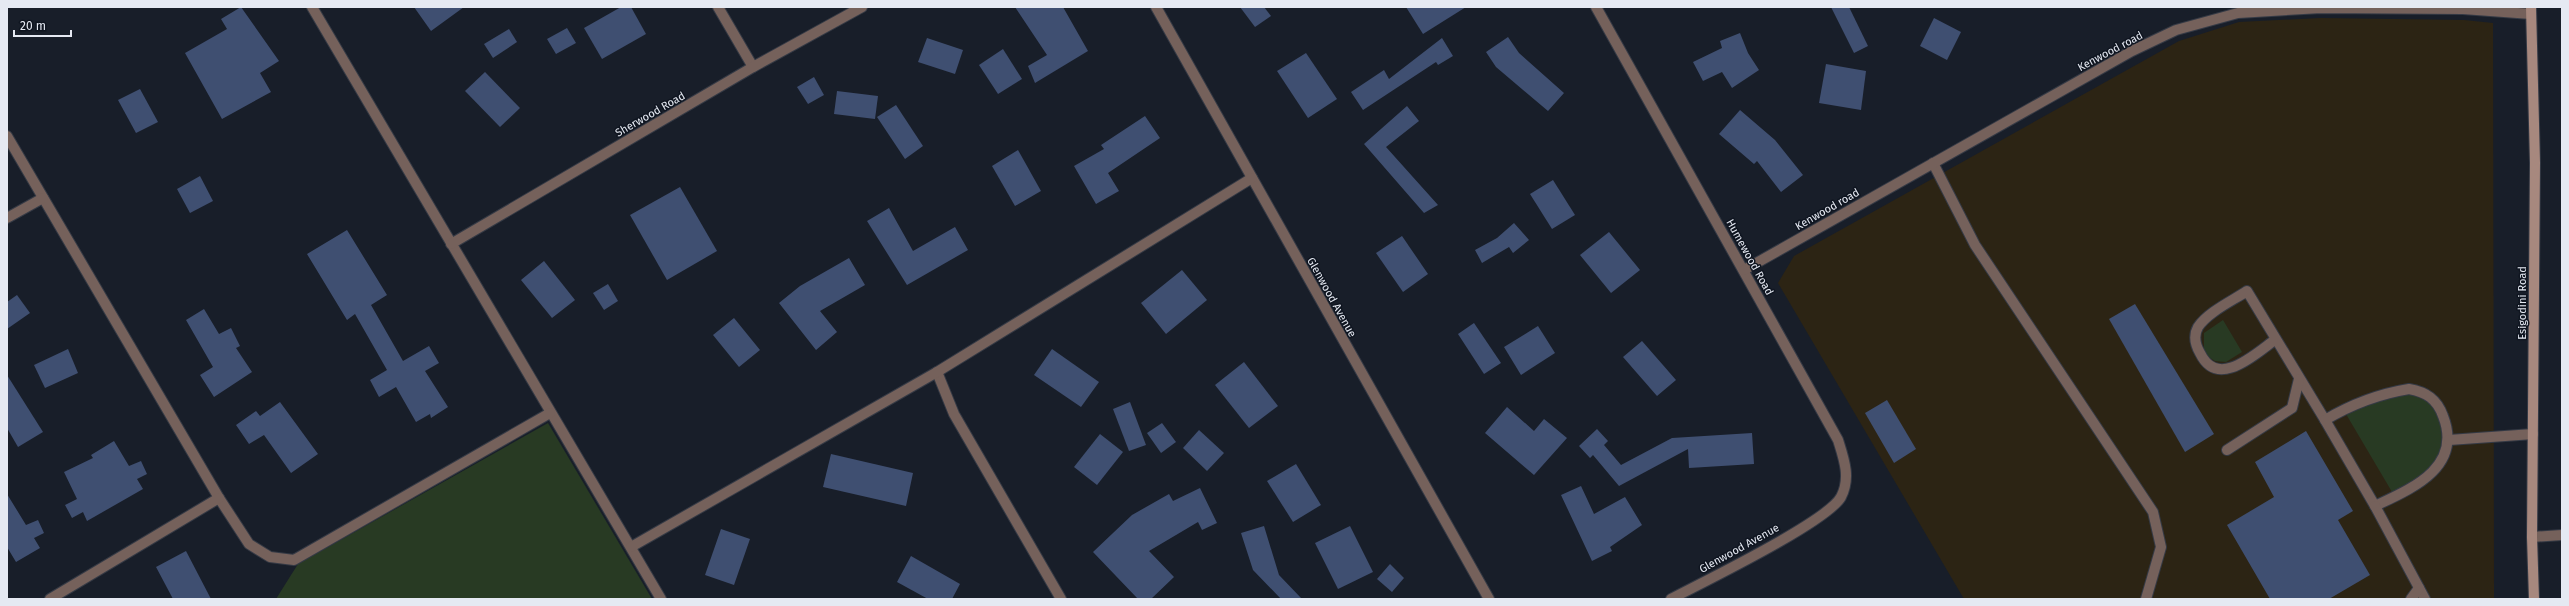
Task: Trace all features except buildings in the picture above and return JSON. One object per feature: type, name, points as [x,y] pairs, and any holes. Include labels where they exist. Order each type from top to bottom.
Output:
[{"type":"main road","name":"Esigodini Road","points":[[2531,11],[2535,163],[2532,537],[2534,599]]},
{"type":"street","points":[[312,7],[661,599]]},
{"type":"street","points":[[718,7],[753,67]]},
{"type":"street","name":"Sherwood Road","points":[[451,244],[753,67],[862,7]]},
{"type":"street","name":"Glenwood Avenue","points":[[1156,7],[1489,599]]},
{"type":"street","name":"Humewood Road","points":[[1596,7],[1838,440],[1846,466],[1845,481],[1841,497],[1818,519]]},
{"type":"street","name":"Kenwood road","points":[[1744,270],[2132,51],[2176,30],[2238,13],[2320,8],[2464,8],[2531,11]]},
{"type":"street","points":[[7,136],[219,498],[248,544],[270,557],[294,560],[550,413]]},
{"type":"street","points":[[1933,163],[1975,245],[2153,512],[2161,547],[2146,599]]},
{"type":"street","points":[[631,547],[937,372],[1252,178]]},
{"type":"street","points":[[7,218],[43,198]]},
{"type":"street","points":[[2276,339],[2234,368],[2218,370],[2203,360],[2195,344],[2198,328],[2206,318],[2247,291],[2325,420],[2375,506],[2425,599]]},
{"type":"street","points":[[937,372],[954,414],[1061,599]]},
{"type":"street","points":[[2227,450],[2292,408],[2299,379]]},
{"type":"street","points":[[2325,420],[2350,405],[2378,394],[2409,389],[2425,392],[2435,401],[2447,425],[2449,440],[2444,456],[2430,477],[2407,491],[2375,506]]},
{"type":"street","points":[[2449,440],[2533,434]]},
{"type":"street","points":[[50,599],[219,498]]},
{"type":"street","name":"Glenwood Avenue","points":[[1671,599],[1818,519]]},
{"type":"street","points":[[2532,537],[2562,535]]},
{"type":"street","points":[[2410,599],[2419,588]]},
{"type":"shaded area","points":[[2321,18],[2464,20],[2493,23],[2494,599],[1964,599],[1778,283],[1794,256],[2179,41],[2239,22]]},
{"type":"green space","points":[[2223,320],[2242,352],[2226,362],[2215,361],[2204,354],[2204,333]]},
{"type":"green space","points":[[2425,392],[2442,413],[2444,456],[2395,497],[2343,409],[2378,394]]},
{"type":"green space","points":[[548,423],[652,599],[276,599],[298,564]]}]
